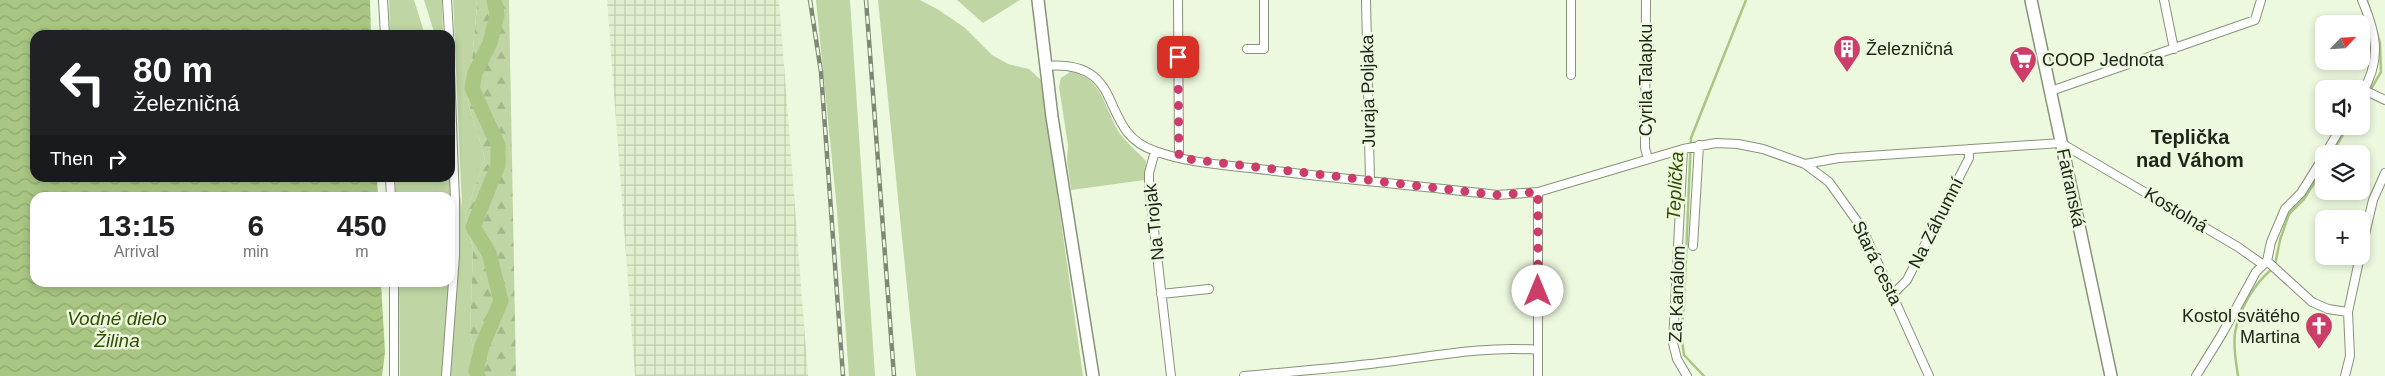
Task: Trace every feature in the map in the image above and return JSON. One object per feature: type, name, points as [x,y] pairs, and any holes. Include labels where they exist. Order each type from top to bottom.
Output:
[{"type":"main road","points":[[1038,0],[1045,66],[1093,376]]},
{"type":"main road","name":"Fatranská","points":[[2031,0],[2111,376]]},
{"type":"street","points":[[383,0],[385,30]]},
{"type":"street","points":[[447,0],[449,30]]},
{"type":"street","points":[[1178,0],[1179,158]]},
{"type":"street","points":[[1247,49],[1264,49],[1264,0]]},
{"type":"street","name":"Juraja Poljaka","points":[[1366,0],[1370,181]]},
{"type":"street","points":[[1571,0],[1571,74]]},
{"type":"street","name":"Cyrila Talapku","points":[[1646,0],[1645,148],[1648,159]]},
{"type":"street","points":[[2164,0],[2174,48]]},
{"type":"street","points":[[2051,91],[2255,20],[2261,0]]},
{"type":"street","points":[[2362,0],[2369,18],[2377,50],[2370,80]]},
{"type":"street","points":[[1045,66],[1073,65],[1093,74],[1106,91],[1127,132],[1143,146],[1155,152],[1179,158],[1496,195],[1538,192],[1684,148],[1716,143],[1738,144],[1763,149],[1805,164],[1838,158],[2061,143]]},
{"type":"street","points":[[2370,94],[2385,100]]},
{"type":"street","name":"Kostolná","points":[[2061,143],[2269,265],[2312,302],[2328,309],[2348,312]]},
{"type":"street","points":[[1693,246],[1697,146]]},
{"type":"street","name":"Za Kanálom","points":[[1684,148],[1673,343],[1677,359],[1686,376]]},
{"type":"street","name":"Na Záhumní","points":[[1893,294],[1907,280],[1969,158],[1969,149]]},
{"type":"street","name":"Na Trojak","points":[[1155,152],[1149,174],[1149,186],[1171,376]]},
{"type":"street","name":"Stará cesta","points":[[1805,164],[1829,182],[1862,228],[1929,376]]},
{"type":"street","points":[[2196,376],[2269,265],[2271,242],[2285,209],[2301,193],[2315,171]]},
{"type":"street","points":[[2370,213],[2373,200],[2385,174]]},
{"type":"street","points":[[1538,192],[1538,376]]},
{"type":"street","points":[[455,200],[455,255]]},
{"type":"street","points":[[2345,376],[2350,356],[2348,312],[2358,265]]},
{"type":"street","points":[[394,287],[394,376]]},
{"type":"street","points":[[446,376],[453,287]]},
{"type":"street","points":[[1162,294],[1209,289]]},
{"type":"street","points":[[1244,376],[1372,364],[1464,352],[1538,350]]},
{"type":"shaded area","points":[[607,0],[779,0],[808,376],[635,376]]},
{"type":"green space","points":[[389,0],[414,0],[423,30],[390,30]]},
{"type":"green space","points":[[424,0],[442,0],[443,30],[433,30]]},
{"type":"green space","points":[[453,0],[476,0],[468,103],[485,158],[465,215],[473,249],[470,333],[479,376],[400,376],[399,287],[455,287],[455,192],[396,192],[395,182],[455,182],[455,164],[462,208]]},
{"type":"green space","points":[[476,0],[509,0],[516,376],[479,376],[470,333],[473,249],[465,215],[485,158],[468,103]]},
{"type":"green space","points":[[816,0],[850,0],[875,376],[849,376],[837,210]]},
{"type":"green space","points":[[878,0],[920,0],[939,10],[965,28],[992,55],[1008,64],[1029,69],[1041,80],[1083,376],[916,376]]},
{"type":"green space","points":[[957,0],[1020,0],[983,23]]},
{"type":"green space","points":[[1070,72],[1089,79],[1100,93],[1117,129],[1146,161],[1145,180],[1071,190],[1067,160],[1068,145],[1059,87],[1061,78]]},
{"type":"water","name":"Vodné dielo Žilina","points":[[0,0],[370,0],[371,30],[30,30],[30,182],[377,182],[378,192],[30,192],[30,287],[381,287],[385,352],[382,376],[0,376]]},
{"type":"waterway","points":[[478,376],[476,371],[482,346],[501,301],[489,253],[473,227],[498,165],[498,145],[472,88],[475,73],[490,43],[497,15],[494,0]]},
{"type":"waterway","name":"Teplička","points":[[1704,376],[1684,355],[1681,333],[1684,305],[1691,138],[1746,0]]},
{"type":"waterway","points":[[2367,0],[2380,43],[2381,72],[2370,91]]},
{"type":"waterway","points":[[2337,145],[2343,135]]},
{"type":"waterway","points":[[2275,265],[2280,240],[2289,214],[2304,199],[2315,182]]},
{"type":"waterway","points":[[2238,376],[2234,344],[2237,324],[2253,290],[2272,269]]},
{"type":"railway","points":[[810,0],[821,72],[843,376]]},
{"type":"railway","points":[[866,0],[894,376]]},
{"type":"place","name":"Železničná","points":[[1847,73]]},
{"type":"place","name":"COOP Jednota","points":[[2023,84]]},
{"type":"place","name":"Kostol svätého Martina","points":[[2319,350]]},
{"type":"district","name":"Teplička nad Váhom","points":[[2190,148]]},
{"type":"route","points":[[1178,57],[1179,158],[1496,195],[1518,195],[1538,192],[1538,291]]}]
